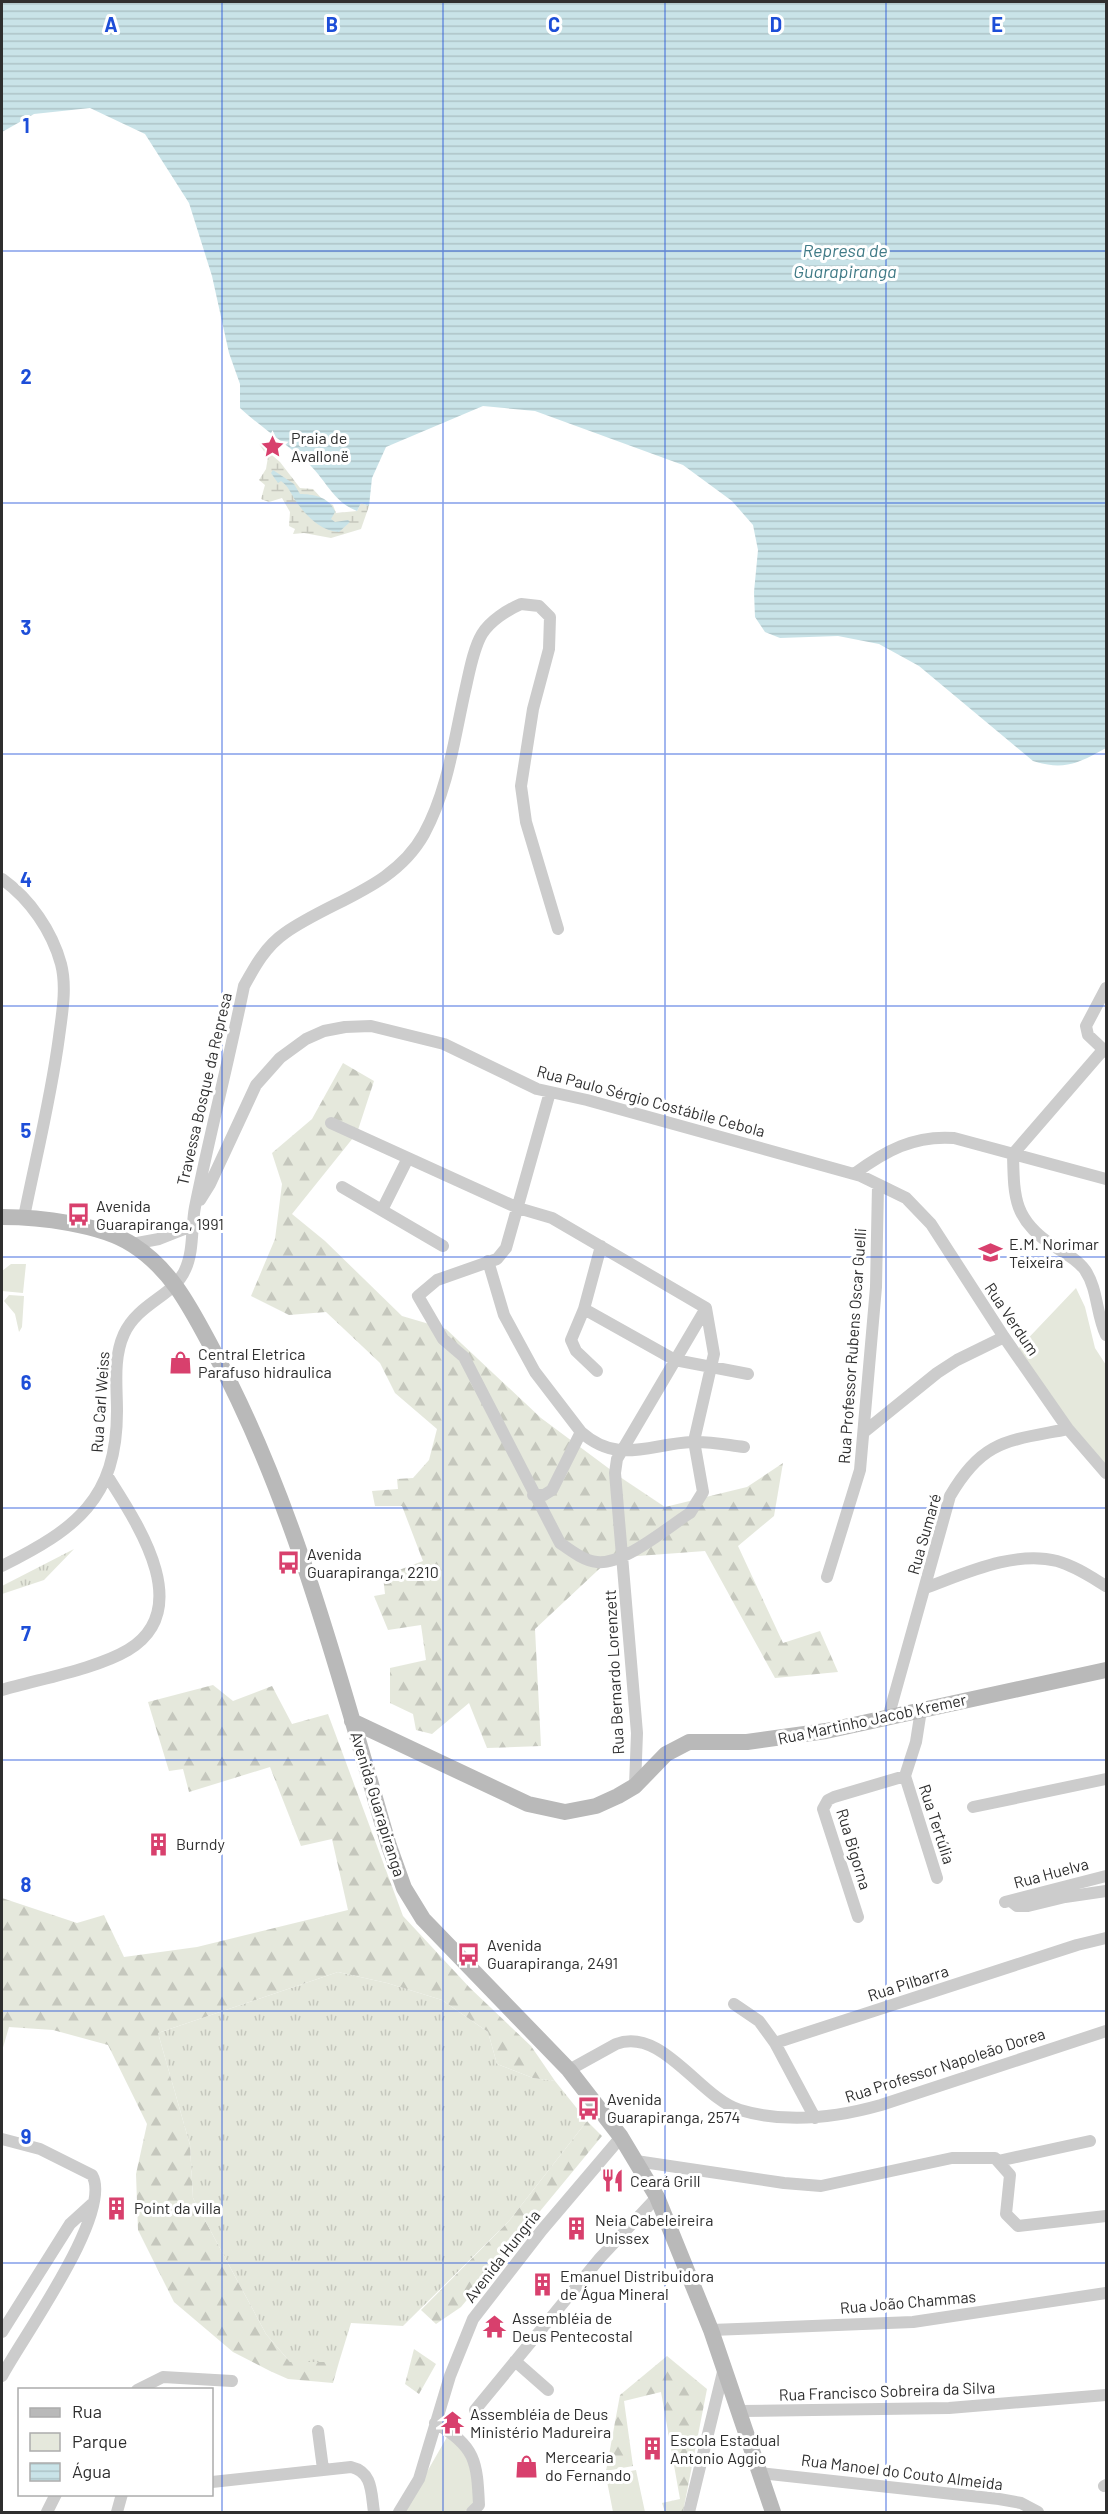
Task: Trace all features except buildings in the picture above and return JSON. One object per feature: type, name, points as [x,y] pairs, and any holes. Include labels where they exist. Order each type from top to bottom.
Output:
[{"type":"main road","name":"Avenida Guarapiranga","points":[[2,1217],[24,1217],[79,1226],[132,1245],[176,1284],[235,1390],[282,1498],[389,1846],[413,1905],[438,1935],[569,2070],[621,2137],[636,2161],[657,2197],[711,2330],[773,2512]]},
{"type":"main road","name":"Rua Martinho Jacob Kremer","points":[[352,1721],[528,1804],[547,1810],[565,1812],[596,1806],[635,1786],[666,1754],[689,1742],[766,1741],[888,1718],[1107,1670]]},
{"type":"street","name":"Travessa Bosque da Represa","points":[[176,1284],[185,1270],[195,1209],[244,986],[262,955],[283,934],[321,911],[367,890],[418,846],[445,787],[468,676],[481,635],[492,622],[521,604],[539,606],[550,617],[549,649],[533,709],[521,786],[526,822],[558,928]]},
{"type":"street","points":[[2,879],[31,906],[43,923],[62,966],[64,1003],[54,1073],[24,1217]]},
{"type":"street","points":[[1107,988],[1086,1026],[1088,1035],[1105,1051],[1013,1154],[1014,1191],[1024,1220],[1040,1237],[1084,1268],[1094,1290],[1107,1335]]},
{"type":"street","name":"Rua Paulo Sérgio Costábile Cebola","points":[[195,1209],[210,1184],[256,1085],[280,1058],[306,1039],[324,1031],[362,1026],[396,1030],[444,1044],[537,1089],[587,1100],[854,1174]]},
{"type":"street","points":[[331,1123],[518,1208],[552,1218],[706,1308],[714,1354],[694,1441],[703,1492],[690,1513],[623,1557],[597,1562],[578,1555],[560,1543],[533,1495],[464,1357],[443,1339],[418,1296],[437,1280],[497,1258],[506,1248],[518,1208],[550,1092]]},
{"type":"street","points":[[854,1174],[892,1148],[927,1138],[954,1138],[1107,1179]]},
{"type":"street","points":[[382,1210],[408,1158]]},
{"type":"street","name":"Rua Verdum","points":[[854,1174],[906,1198],[931,1224],[1004,1337],[1068,1429],[1107,1473]]},
{"type":"street","name":"Rua Professor Rubens Oscar Guelli","points":[[827,1577],[860,1470],[876,1287],[878,1185]]},
{"type":"street","points":[[342,1187],[443,1246]]},
{"type":"street","points":[[132,1245],[159,1239],[192,1226]]},
{"type":"street","points":[[597,1371],[576,1351],[571,1340],[584,1309],[601,1246]]},
{"type":"street","points":[[488,1262],[504,1315],[535,1372],[581,1432],[596,1446],[621,1452],[694,1441],[744,1447]]},
{"type":"street","name":"Rua Carl Weiss","points":[[2,1566],[29,1552],[76,1519],[92,1501],[108,1477],[117,1437],[118,1353],[124,1334],[137,1314],[176,1284]]},
{"type":"street","points":[[621,1452],[706,1308]]},
{"type":"street","points":[[584,1309],[675,1360],[748,1374]]},
{"type":"street","points":[[864,1432],[937,1373],[957,1360],[1004,1337]]},
{"type":"street","name":"Rua Sumaré","points":[[888,1718],[950,1496],[965,1471],[990,1449],[1016,1440],[1068,1429]]},
{"type":"street","points":[[533,1495],[543,1495],[552,1490],[581,1432]]},
{"type":"street","name":"Rua Bernardo Lorenzett","points":[[621,1452],[615,1473],[637,1733],[635,1786]]},
{"type":"street","points":[[2,1690],[111,1658],[144,1638],[153,1626],[160,1596],[158,1576],[137,1524],[108,1477]]},
{"type":"street","points":[[925,1588],[981,1568],[1032,1559],[1056,1560],[1080,1570],[1107,1586]]},
{"type":"street","name":"Rua Tertúlia","points":[[921,1710],[916,1742],[905,1776],[937,1878]]},
{"type":"street","name":"Rua Bigorna","points":[[858,1917],[823,1809],[834,1797],[905,1776]]},
{"type":"street","points":[[973,1807],[1107,1779]]},
{"type":"street","name":"Rua Huelva","points":[[1107,1876],[1008,1901],[1017,1906],[1028,1906],[1065,1897],[1107,1891]]},
{"type":"street","name":"Rua Pilbarra","points":[[775,2043],[1077,1945],[1107,1938]]},
{"type":"street","points":[[734,2004],[759,2021],[775,2043],[815,2118]]},
{"type":"street","name":"Rua Professor Napoleão Dorea","points":[[569,2070],[616,2044],[624,2041],[643,2042],[658,2049],[730,2106],[761,2114],[815,2118],[850,2114],[1107,2031]]},
{"type":"street","name":"Avenida Hungria","points":[[399,2512],[419,2479],[435,2423],[464,2339],[479,2309],[621,2137]]},
{"type":"street","points":[[2,2139],[40,2149],[92,2175],[97,2191],[86,2230],[73,2257],[2,2376]]},
{"type":"street","points":[[998,2161],[1090,2141]]},
{"type":"street","points":[[636,2161],[784,2183],[821,2186],[952,2158],[995,2158],[1010,2175],[1006,2214],[1018,2226],[1107,2216]]},
{"type":"street","points":[[475,2410],[608,2249],[657,2197]]},
{"type":"street","points":[[2,2332],[70,2224],[92,2204]]},
{"type":"street","name":"Rua João Chammas","points":[[711,2330],[913,2322],[1107,2294]]},
{"type":"street","points":[[515,2361],[548,2390]]},
{"type":"street","points":[[689,2512],[724,2367]]},
{"type":"street","points":[[141,2388],[163,2377],[232,2381]]},
{"type":"street","name":"Rua Francisco Sobreira da Silva","points":[[740,2411],[949,2408],[1107,2395]]},
{"type":"street","points":[[435,2423],[457,2435],[473,2456],[479,2505],[472,2512]]},
{"type":"street","points":[[318,2431],[323,2469]]},
{"type":"street","points":[[213,2482],[351,2467],[364,2473],[369,2480],[374,2512]]},
{"type":"street","name":"Rua Manoel do Couto Almeida","points":[[759,2473],[999,2499],[1021,2503],[1038,2512]]},
{"type":"street","points":[[48,2512],[55,2496]]},
{"type":"street","points":[[117,2512],[121,2496]]},
{"type":"green space","points":[[259,444],[280,462],[300,488],[313,489],[324,501],[333,505],[336,513],[357,511],[361,503],[369,506],[361,529],[331,538],[304,533],[293,534],[295,529],[289,526],[290,512],[282,498],[269,502],[261,499],[265,485],[259,480],[266,469],[268,457]]},
{"type":"green space","points":[[343,1063],[374,1081],[357,1133],[292,1214],[325,1241],[402,1316],[446,1329],[541,1418],[665,1507],[747,1487],[783,1463],[774,1516],[738,1546],[783,1643],[820,1631],[838,1672],[775,1678],[705,1551],[611,1558],[535,1629],[541,1746],[487,1748],[469,1703],[432,1734],[416,1730],[413,1714],[390,1703],[390,1668],[426,1660],[421,1625],[388,1630],[374,1596],[385,1594],[383,1576],[423,1561],[402,1506],[375,1506],[372,1491],[398,1489],[397,1479],[413,1478],[429,1460],[437,1429],[395,1393],[380,1363],[326,1312],[289,1315],[251,1296],[275,1239],[282,1184],[272,1153],[312,1119]]},
{"type":"green space","points":[[11,1264],[26,1264],[23,1293],[2,1291],[2,1271]]},
{"type":"green space","points":[[1076,1288],[1085,1307],[1095,1348],[1106,1365],[1106,1465],[1094,1456],[1017,1350]]},
{"type":"green space","points":[[9,1295],[24,1296],[22,1327],[19,1332],[15,1314],[4,1301]]},
{"type":"green space","points":[[74,1549],[44,1580],[2,1594],[2,1586]]},
{"type":"green space","points":[[213,1685],[233,1701],[272,1686],[292,1724],[328,1714],[403,1916],[470,1988],[531,2046],[555,2081],[533,2078],[497,2064],[488,2032],[442,2000],[387,1983],[338,1972],[158,2033],[190,2145],[193,2198],[266,2334],[290,2362],[339,2362],[333,2383],[288,2379],[270,2371],[233,2352],[174,2302],[138,2230],[136,2174],[147,2124],[108,2045],[53,2030],[9,2027],[2,2051],[2,1898],[77,1923],[104,1915],[124,1957],[197,1947],[348,1910],[332,1839],[301,1846],[270,1767],[189,1792],[183,1769],[169,1771],[148,1702]]},
{"type":"green space","points":[[338,1972],[387,1983],[442,2000],[488,2032],[497,2064],[533,2078],[555,2081],[587,2121],[509,2221],[403,2326],[351,2323],[339,2362],[290,2362],[266,2334],[193,2198],[190,2145],[158,2033]]},
{"type":"green space","points":[[587,2121],[602,2136],[461,2307],[436,2324],[421,2310],[509,2221]]},
{"type":"green space","points":[[414,2349],[436,2364],[419,2394],[405,2384]]},
{"type":"green space","points":[[667,2356],[707,2389],[683,2512],[665,2512],[662,2503],[680,2499],[661,2392],[624,2401],[633,2466],[606,2471],[620,2395]]},
{"type":"green space","points":[[447,2437],[462,2450],[470,2466],[473,2505],[464,2512],[404,2512]]},
{"type":"green space","points":[[636,2470],[645,2512],[613,2512],[606,2476]]},
{"type":"water","name":"Represa de Guarapiranga","points":[[2,2],[1106,2],[1106,748],[1071,764],[1054,765],[1033,761],[919,666],[879,644],[838,636],[780,638],[765,632],[755,617],[754,592],[758,550],[753,525],[732,501],[683,465],[535,411],[483,406],[386,447],[372,478],[369,506],[361,503],[357,511],[349,507],[336,497],[310,465],[240,408],[240,384],[229,353],[212,276],[189,203],[145,134],[90,108],[34,114],[2,132]]},
{"type":"water","points":[[273,470],[294,484],[300,494],[315,496],[329,503],[335,512],[331,519],[335,522],[348,520],[350,522],[339,532],[326,529],[314,522],[304,512],[286,485],[281,481],[278,483],[271,473]]},
{"type":"place","name":"Praia de Avallonë","points":[[273,447]]},
{"type":"place","name":"Avenida Guarapiranga, 1991","points":[[78,1215]]},
{"type":"place","name":"E.M. Norimar Teixeira","points":[[991,1253]]},
{"type":"place","name":"Central Eletrica Parafuso hidraulica","points":[[180,1363]]},
{"type":"place","name":"Avenida Guarapiranga, 2210","points":[[289,1563]]},
{"type":"place","name":"Burndy","points":[[158,1844]]},
{"type":"place","name":"Avenida Guarapiranga, 2491","points":[[469,1954]]},
{"type":"place","name":"Avenida Guarapiranga, 2574","points":[[589,2108]]},
{"type":"place","name":"Ceará Grill","points":[[612,2181]]},
{"type":"place","name":"Point da villa","points":[[116,2208]]},
{"type":"place","name":"Neia Cabeleireira Unissex","points":[[577,2229]]},
{"type":"place","name":"Emanuel Distribuidora de Água Mineral","points":[[542,2285]]},
{"type":"place","name":"Assembléia de Deus Pentecostal","points":[[494,2327]]},
{"type":"place","name":"Assembléia de Deus Ministério Madureira","points":[[452,2423]]},
{"type":"place","name":"Escola Estadual Antonio Aggio","points":[[652,2449]]},
{"type":"place","name":"Mercearia do Fernando","points":[[527,2466]]}]
